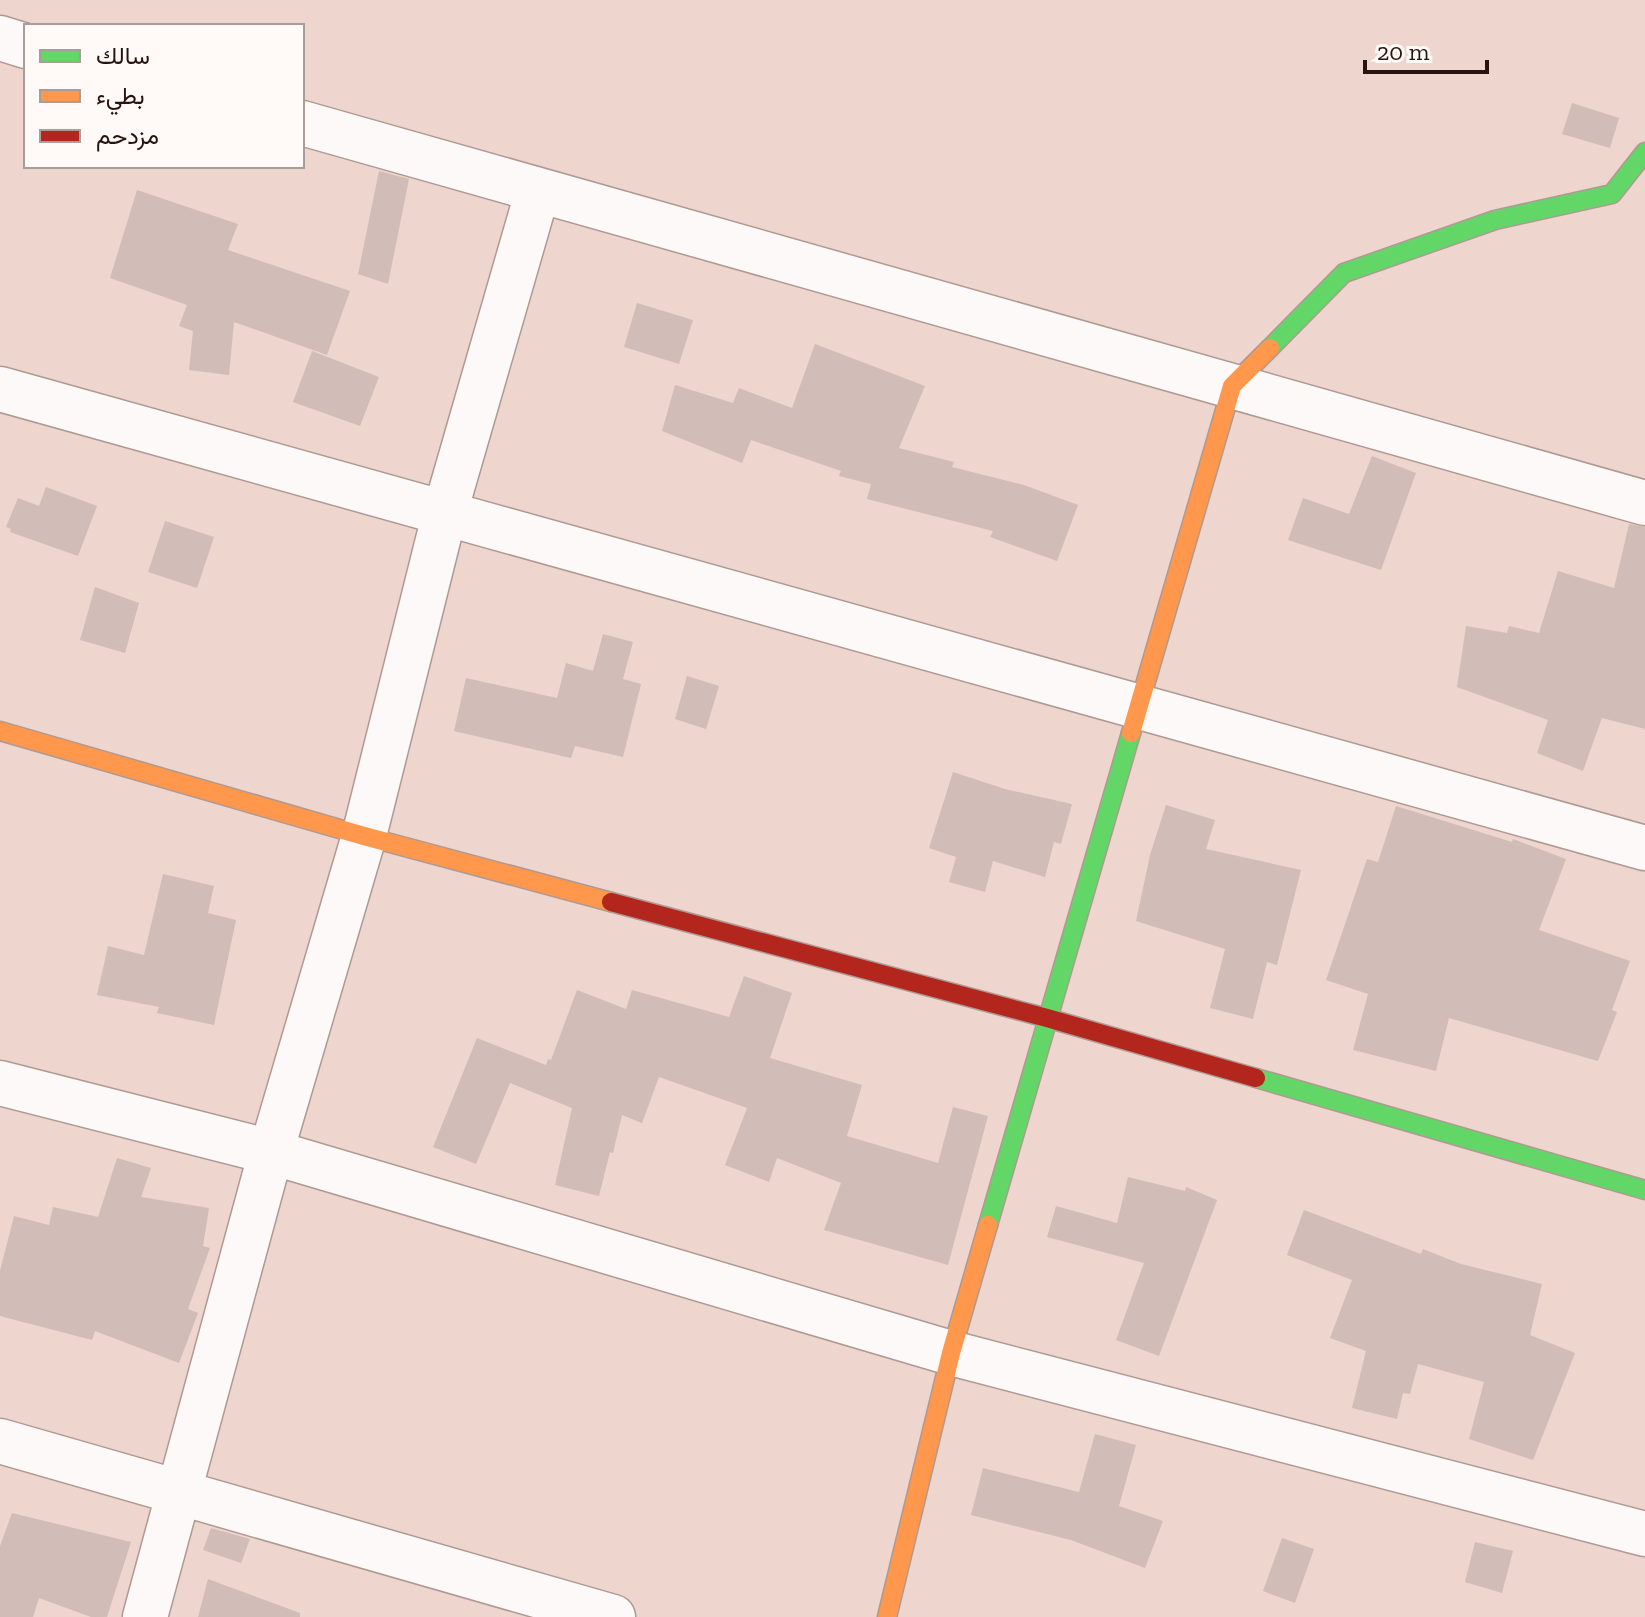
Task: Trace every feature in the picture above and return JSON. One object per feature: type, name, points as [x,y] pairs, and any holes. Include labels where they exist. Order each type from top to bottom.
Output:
[{"type":"street","points":[[0,38],[24,45]]},
{"type":"street","points":[[304,124],[1645,503]]},
{"type":"street","points":[[887,1617],[951,1353],[1232,386],[1344,273],[1495,220],[1612,194],[1645,152]]},
{"type":"street","points":[[145,1617],[271,1152],[364,836],[445,512],[538,190]]},
{"type":"street","points":[[0,389],[1645,848]]},
{"type":"street","points":[[0,731],[364,836],[1047,1018],[1645,1190]]},
{"type":"street","points":[[0,1083],[271,1152],[951,1353],[1645,1534]]},
{"type":"street","points":[[0,1441],[613,1617]]},
{"type":"building","points":[[1572,103],[1619,118],[1610,148],[1562,134]]},
{"type":"building","points":[[379,171],[409,179],[388,284],[358,274]]},
{"type":"building","points":[[137,190],[238,224],[228,250],[350,291],[327,355],[234,322],[229,375],[189,370],[193,331],[179,326],[187,305],[110,278]]},
{"type":"building","points":[[637,303],[693,320],[679,364],[624,347]]},
{"type":"building","points":[[815,344],[925,386],[899,448],[954,462],[952,467],[1024,485],[1078,505],[1057,561],[990,537],[993,531],[867,499],[871,484],[839,476],[841,471],[751,440],[742,463],[662,431],[675,385],[733,403],[739,388],[792,408]]},
{"type":"building","points":[[312,351],[379,377],[360,426],[293,402]]},
{"type":"building","points":[[1372,456],[1416,473],[1381,570],[1288,540],[1303,498],[1349,514]]},
{"type":"building","points":[[46,487],[97,506],[78,556],[10,532],[11,529],[6,527],[18,498],[39,506]]},
{"type":"building","points":[[165,521],[214,537],[197,588],[148,572]]},
{"type":"building","points":[[1629,524],[1645,527],[1645,729],[1602,718],[1583,771],[1537,753],[1548,720],[1457,687],[1466,626],[1507,633],[1509,626],[1539,633],[1558,571],[1614,588]]},
{"type":"building","points":[[95,587],[139,603],[125,653],[80,640]]},
{"type":"building","points":[[603,634],[633,642],[623,679],[641,684],[623,757],[575,746],[571,758],[454,731],[466,678],[557,698],[566,663],[593,671]]},
{"type":"building","points":[[687,676],[719,686],[706,729],[675,719]]},
{"type":"building","points":[[953,772],[1005,789],[1072,804],[1061,844],[1054,842],[1045,877],[993,861],[985,892],[949,882],[956,857],[929,848]]},
{"type":"building","points":[[1166,805],[1215,820],[1206,849],[1301,870],[1277,965],[1267,962],[1253,1019],[1210,1008],[1225,949],[1136,921],[1150,855]]},
{"type":"building","points":[[1396,806],[1512,842],[1513,839],[1566,859],[1539,930],[1630,961],[1612,1010],[1617,1012],[1598,1061],[1449,1018],[1436,1071],[1353,1050],[1368,994],[1326,980],[1367,859],[1378,862]]},
{"type":"building","points":[[163,874],[214,886],[208,913],[236,920],[214,1025],[157,1013],[159,1007],[97,995],[108,946],[144,955]]},
{"type":"building","points":[[744,976],[792,993],[770,1058],[862,1085],[847,1136],[938,1163],[953,1107],[988,1116],[948,1265],[824,1230],[841,1183],[777,1158],[769,1182],[725,1165],[747,1108],[659,1077],[642,1123],[622,1115],[599,1196],[555,1185],[572,1108],[510,1083],[476,1164],[433,1147],[477,1038],[546,1065],[548,1059],[551,1060],[577,990],[626,1009],[632,990],[729,1017]]},
{"type":"building","points":[[117,1158],[151,1168],[141,1197],[209,1208],[203,1246],[210,1248],[188,1309],[198,1313],[179,1363],[95,1331],[92,1340],[0,1316],[0,1271],[14,1216],[49,1225],[53,1207],[98,1217]]},
{"type":"building","points":[[1128,1177],[1185,1191],[1186,1187],[1217,1200],[1159,1356],[1116,1340],[1144,1263],[1047,1237],[1056,1206],[1117,1223]]},
{"type":"building","points":[[1304,1210],[1421,1254],[1423,1249],[1461,1264],[1542,1284],[1530,1335],[1575,1353],[1533,1460],[1469,1439],[1484,1382],[1418,1364],[1410,1394],[1403,1393],[1397,1419],[1352,1408],[1366,1351],[1330,1338],[1352,1280],[1287,1255]]},
{"type":"building","points":[[1095,1434],[1136,1445],[1119,1506],[1163,1521],[1145,1568],[1071,1540],[971,1515],[983,1468],[1079,1492]]},
{"type":"building","points":[[12,1513],[131,1542],[107,1617],[91,1617],[39,1598],[33,1617],[0,1617],[0,1546]]},
{"type":"building","points":[[211,1528],[250,1539],[241,1563],[203,1550]]},
{"type":"building","points":[[1282,1538],[1314,1549],[1295,1603],[1263,1591]]},
{"type":"building","points":[[1475,1542],[1513,1551],[1502,1593],[1465,1582]]},
{"type":"building","points":[[208,1579],[300,1613],[300,1617],[198,1617]]},
{"type":"traffic: fast","points":[[1270,348],[1344,273],[1495,220],[1612,194],[1645,152]]},
{"type":"traffic: fast","points":[[988,1225],[1131,733]]},
{"type":"traffic: fast","points":[[1256,1078],[1645,1190]]},
{"type":"traffic: slow","points":[[1131,733],[1232,386],[1270,348]]},
{"type":"traffic: slow","points":[[0,731],[364,836],[611,902]]},
{"type":"traffic: slow","points":[[887,1617],[951,1353],[988,1225]]},
{"type":"traffic: jam","points":[[611,902],[1047,1018],[1256,1078]]}]
